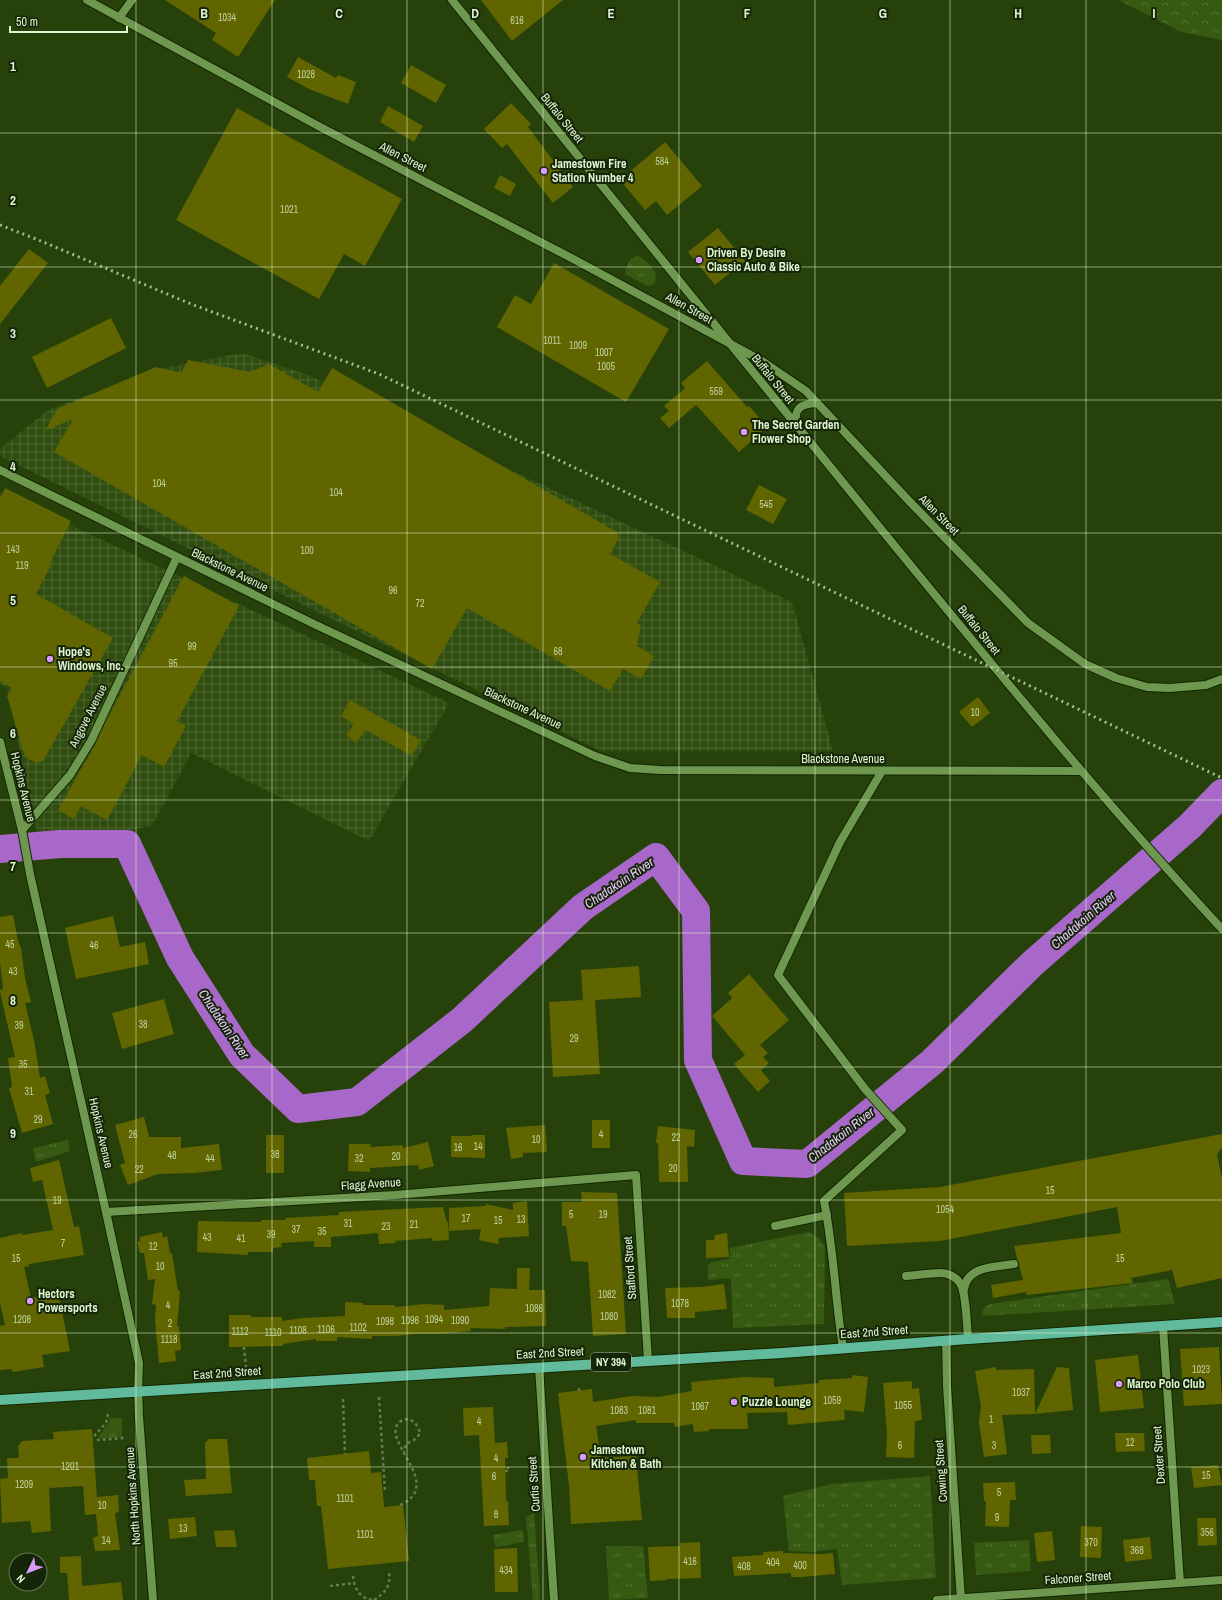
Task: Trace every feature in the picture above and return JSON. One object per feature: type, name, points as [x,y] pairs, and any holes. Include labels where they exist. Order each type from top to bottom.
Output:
[{"type":"main road","name":"East 2nd Street","points":[[0,1400],[843,1348],[968,1338],[1222,1322]]},
{"type":"street","name":"Allen Street","points":[[87,0],[322,128],[579,262],[762,361],[806,391],[910,502],[1028,623],[1085,664],[1116,678],[1147,687],[1170,688],[1206,685],[1222,679]]},
{"type":"street","points":[[119,18],[132,0]]},
{"type":"street","name":"Buffalo Street","points":[[452,0],[728,343],[1081,771],[1174,878],[1222,929]]},
{"type":"street","points":[[796,425],[795,418],[797,411],[806,403],[817,403]]},
{"type":"street","name":"Blackstone Avenue","points":[[0,470],[316,625],[595,756],[630,768],[660,770],[1081,771]]},
{"type":"street","name":"Angove Avenue","points":[[22,834],[70,774],[91,741],[177,557]]},
{"type":"street","name":"Hopkins Avenue","points":[[0,742],[22,834],[139,1363],[138,1391]]},
{"type":"street","points":[[843,1348],[837,1308],[831,1236],[824,1202],[902,1130],[865,1089],[778,975],[840,842],[882,771]]},
{"type":"street","name":"Flagg Avenue","points":[[106,1212],[395,1195],[636,1175]]},
{"type":"street","name":"Stafford Street","points":[[636,1175],[648,1360]]},
{"type":"street","points":[[775,1226],[827,1215]]},
{"type":"street","points":[[968,1338],[964,1282],[972,1273],[1014,1264]]},
{"type":"street","points":[[906,1276],[942,1273],[949,1274],[961,1283],[964,1293]]},
{"type":"street","name":"Dexter Street","points":[[1163,1326],[1180,1583]]},
{"type":"street","name":"Cowing Street","points":[[946,1340],[961,1599]]},
{"type":"street","name":"Curtis Street","points":[[539,1367],[554,1600]]},
{"type":"street","name":"North Hopkins Avenue","points":[[138,1391],[154,1600]]},
{"type":"street","name":"Falconer Street","points":[[937,1600],[1222,1580]]},
{"type":"path","points":[[244,1347],[246,1368]]},
{"type":"path","points":[[579,1385],[579,1391]]},
{"type":"path","points":[[379,1397],[385,1492]]},
{"type":"path","points":[[343,1399],[345,1454]]},
{"type":"path","points":[[108,1414],[106,1423],[95,1435],[98,1440],[124,1438]]},
{"type":"path","points":[[400,1505],[411,1498],[415,1492],[417,1481],[395,1434],[400,1421],[405,1419],[412,1420],[419,1428],[420,1434],[414,1440],[406,1444],[404,1452]]},
{"type":"path","points":[[505,1471],[509,1471],[508,1467]]},
{"type":"path","points":[[353,1576],[356,1591],[363,1597],[373,1600],[381,1596],[389,1585],[389,1573]]},
{"type":"path","points":[[330,1586],[354,1583]]},
{"type":"shaded area","points":[[242,353],[308,375],[792,602],[833,751],[601,751],[0,456],[0,449],[48,410],[159,369]]},
{"type":"shaded area","points":[[0,492],[449,703],[369,841],[191,753],[152,826],[40,846],[7,688],[0,684]]},
{"type":"green space","points":[[1118,0],[1222,0],[1222,40],[1181,32]]},
{"type":"green space","points":[[637,256],[646,261],[656,274],[655,283],[648,286],[625,274],[630,260]]},
{"type":"green space","points":[[68,1140],[70,1151],[36,1162],[33,1148]]},
{"type":"green space","points":[[809,1232],[819,1238],[825,1248],[824,1324],[733,1328],[731,1278],[708,1280],[708,1266],[711,1262],[730,1259],[730,1248]]},
{"type":"green space","points":[[1168,1279],[1175,1304],[982,1316],[984,1308],[990,1304]]},
{"type":"green space","points":[[109,1418],[122,1418],[122,1437],[100,1439],[98,1437],[110,1421]]},
{"type":"green space","points":[[930,1476],[936,1578],[842,1585],[837,1549],[812,1552],[789,1551],[783,1496],[832,1484]]},
{"type":"green space","points":[[534,1513],[540,1594],[539,1600],[533,1600],[526,1517]]},
{"type":"green space","points":[[523,1530],[524,1542],[496,1547],[493,1535]]},
{"type":"green space","points":[[1029,1540],[1031,1571],[976,1575],[974,1543]]},
{"type":"green space","points":[[606,1546],[643,1546],[648,1598],[609,1600]]},
{"type":"building","points":[[165,0],[275,0],[238,57],[212,40],[216,33]]},
{"type":"building","points":[[481,0],[563,0],[512,41]]},
{"type":"building","points":[[298,57],[336,78],[338,75],[356,82],[348,104],[309,89],[287,77]]},
{"type":"building","points":[[411,65],[446,85],[436,103],[401,83]]},
{"type":"building","points":[[511,103],[531,124],[528,127],[573,187],[553,203],[507,144],[502,148],[484,129]]},
{"type":"building","points":[[388,106],[423,126],[414,142],[380,122]]},
{"type":"building","points":[[237,108],[402,199],[365,266],[344,254],[319,299],[176,220]]},
{"type":"building","points":[[665,142],[702,186],[667,215],[656,201],[645,210],[620,180]]},
{"type":"building","points":[[500,175],[516,184],[510,196],[494,188]]},
{"type":"building","points":[[718,228],[745,261],[715,285],[688,252]]},
{"type":"building","points":[[29,249],[48,263],[0,324],[0,286]]},
{"type":"building","points":[[554,263],[669,329],[626,402],[497,327],[515,295],[531,304]]},
{"type":"building","points":[[111,318],[126,348],[47,388],[32,357]]},
{"type":"building","points":[[188,360],[250,372],[269,364],[318,392],[332,368],[617,532],[619,538],[610,554],[660,582],[637,623],[641,625],[637,646],[654,656],[641,679],[623,669],[610,691],[467,608],[432,669],[54,452],[73,419],[45,431],[57,409],[156,367],[181,373]]},
{"type":"building","points":[[707,361],[747,407],[749,406],[767,427],[739,452],[696,405],[669,428],[660,418],[669,411],[664,406],[685,388],[681,383]]},
{"type":"building","points":[[759,485],[787,499],[773,524],[746,510]]},
{"type":"building","name":"Hope's Windows, Inc.","points":[[5,488],[71,521],[36,594],[113,638],[43,761],[36,763],[25,757],[7,696],[12,688],[0,681],[0,498]]},
{"type":"building","points":[[184,576],[239,606],[177,721],[186,726],[164,767],[142,755],[107,820],[81,806],[74,819],[58,810],[96,743],[107,719]]},
{"type":"building","points":[[978,697],[990,713],[972,727],[959,712]]},
{"type":"building","points":[[350,700],[421,740],[412,756],[366,730],[356,743],[346,735],[354,724],[341,716]]},
{"type":"building","points":[[13,915],[31,1002],[25,1003],[34,1040],[40,1078],[45,1076],[50,1093],[45,1095],[53,1124],[22,1133],[9,1088],[12,1087],[8,1058],[15,1057],[0,992],[0,990],[3,989],[0,962],[0,917]]},
{"type":"building","points":[[113,916],[120,947],[145,942],[149,964],[76,979],[65,928]]},
{"type":"building","points":[[639,966],[641,997],[595,1000],[600,1074],[553,1077],[549,1002],[583,1000],[581,970]]},
{"type":"building","points":[[749,974],[789,1020],[760,1045],[768,1053],[763,1057],[769,1063],[761,1070],[770,1081],[758,1092],[734,1064],[745,1055],[712,1016],[732,998],[728,993]]},
{"type":"building","points":[[164,999],[174,1034],[122,1049],[112,1013]]},
{"type":"building","points":[[144,1117],[149,1137],[181,1137],[181,1148],[219,1144],[222,1170],[194,1173],[158,1174],[128,1185],[120,1165],[125,1163],[115,1125]]},
{"type":"building","points":[[592,1120],[610,1120],[610,1148],[592,1148]]},
{"type":"building","points":[[545,1125],[547,1152],[523,1153],[523,1157],[511,1159],[506,1128]]},
{"type":"building","points":[[658,1126],[695,1130],[694,1147],[687,1146],[688,1182],[659,1182],[658,1143],[656,1143]]},
{"type":"building","points":[[1222,1134],[1222,1147],[1217,1154],[1222,1179],[1222,1278],[1177,1288],[1172,1270],[1131,1278],[1133,1283],[1027,1295],[1026,1292],[993,1298],[991,1285],[1023,1280],[1014,1246],[1121,1233],[1117,1207],[940,1241],[847,1246],[844,1193],[940,1187]]},
{"type":"building","points":[[266,1135],[284,1135],[284,1173],[266,1173]]},
{"type":"building","points":[[485,1135],[485,1158],[451,1157],[451,1136]]},
{"type":"building","points":[[428,1142],[434,1166],[419,1170],[418,1165],[370,1168],[370,1172],[348,1171],[349,1144],[371,1144],[370,1147],[403,1145],[403,1148]]},
{"type":"building","name":"Hectors Powersports","points":[[59,1160],[74,1227],[79,1226],[84,1255],[29,1264],[29,1266],[24,1267],[31,1298],[58,1292],[70,1351],[42,1355],[44,1367],[13,1372],[11,1369],[0,1370],[0,1326],[5,1325],[0,1303],[0,1238],[22,1233],[22,1235],[53,1230],[42,1180],[33,1182],[30,1168]]},
{"type":"building","points":[[581,1192],[617,1193],[626,1334],[593,1336],[588,1262],[571,1261],[566,1226],[562,1226],[562,1202],[582,1202]]},
{"type":"building","points":[[527,1201],[529,1236],[499,1238],[498,1244],[479,1240],[481,1229],[449,1231],[449,1208],[486,1206],[486,1204],[513,1210],[513,1203]]},
{"type":"building","points":[[443,1207],[448,1222],[449,1240],[433,1241],[432,1238],[379,1244],[378,1233],[331,1237],[331,1247],[314,1247],[314,1241],[281,1243],[282,1247],[273,1248],[273,1252],[248,1252],[248,1255],[197,1252],[198,1221],[261,1222],[261,1220],[286,1220],[285,1218],[339,1215],[339,1212]]},
{"type":"building","points":[[162,1232],[163,1238],[167,1236],[170,1253],[172,1253],[178,1291],[180,1291],[177,1327],[179,1326],[181,1350],[175,1351],[176,1361],[159,1363],[155,1320],[156,1305],[152,1304],[155,1279],[148,1280],[144,1253],[140,1253],[137,1242],[140,1241],[140,1237]]},
{"type":"building","points":[[727,1233],[729,1257],[706,1258],[706,1240],[714,1240],[715,1235]]},
{"type":"building","points":[[517,1268],[530,1268],[529,1290],[545,1290],[546,1326],[505,1327],[505,1329],[470,1328],[471,1331],[440,1334],[372,1336],[372,1339],[337,1337],[337,1341],[316,1341],[316,1339],[283,1344],[283,1346],[229,1347],[229,1315],[282,1317],[282,1321],[303,1318],[345,1316],[345,1302],[363,1303],[363,1305],[394,1305],[395,1307],[425,1304],[444,1305],[444,1310],[489,1306],[490,1288],[517,1289]]},
{"type":"building","points":[[724,1284],[727,1309],[695,1312],[695,1318],[667,1318],[665,1288],[702,1287]]},
{"type":"building","points":[[1219,1347],[1222,1404],[1184,1406],[1180,1349]]},
{"type":"building","name":"Marco Polo Club","points":[[1138,1355],[1144,1408],[1100,1412],[1095,1360]]},
{"type":"building","points":[[996,1367],[996,1370],[1034,1369],[1035,1414],[1002,1415],[1007,1454],[984,1457],[979,1422],[981,1406],[975,1371]]},
{"type":"building","points":[[1057,1367],[1069,1368],[1073,1410],[1035,1414]]},
{"type":"building","points":[[852,1375],[868,1377],[864,1412],[844,1410],[845,1420],[788,1425],[787,1412],[747,1413],[748,1429],[709,1429],[709,1431],[694,1432],[693,1424],[675,1427],[674,1423],[636,1423],[636,1420],[596,1426],[601,1458],[636,1456],[642,1520],[571,1524],[569,1485],[558,1393],[592,1389],[593,1402],[632,1396],[659,1397],[692,1391],[691,1382],[744,1377],[774,1378],[774,1387],[819,1383],[819,1380],[852,1378]]},
{"type":"building","points":[[912,1381],[912,1389],[919,1388],[922,1420],[915,1421],[914,1458],[886,1457],[887,1434],[883,1383]]},
{"type":"building","points":[[493,1407],[495,1443],[507,1442],[508,1458],[505,1458],[506,1501],[508,1501],[509,1525],[484,1526],[479,1435],[464,1436],[463,1408]]},
{"type":"building","points":[[92,1429],[97,1497],[118,1495],[119,1512],[115,1513],[120,1550],[95,1551],[93,1538],[98,1536],[96,1514],[85,1515],[83,1486],[49,1488],[51,1531],[32,1533],[30,1521],[2,1523],[0,1479],[8,1478],[7,1458],[19,1458],[18,1446],[22,1441],[54,1439],[53,1432]]},
{"type":"building","points":[[1115,1433],[1144,1433],[1145,1451],[1116,1452]]},
{"type":"building","points":[[1031,1435],[1050,1435],[1051,1453],[1032,1454]]},
{"type":"building","points":[[209,1439],[227,1439],[232,1493],[186,1496],[184,1480],[206,1479],[205,1443]]},
{"type":"building","points":[[369,1451],[371,1473],[381,1472],[384,1507],[403,1505],[409,1561],[328,1569],[321,1506],[317,1506],[315,1480],[309,1480],[307,1458]]},
{"type":"building","points":[[1218,1465],[1222,1485],[1194,1488],[1191,1467]]},
{"type":"building","points":[[1015,1482],[1016,1500],[1010,1500],[1009,1527],[985,1526],[986,1501],[984,1501],[983,1483]]},
{"type":"building","points":[[195,1517],[197,1536],[170,1539],[168,1519]]},
{"type":"building","points":[[1197,1518],[1216,1518],[1217,1545],[1198,1546]]},
{"type":"building","points":[[1081,1526],[1102,1527],[1101,1558],[1080,1557]]},
{"type":"building","points":[[234,1530],[237,1547],[216,1547],[214,1531]]},
{"type":"building","points":[[1052,1531],[1055,1560],[1037,1562],[1034,1533]]},
{"type":"building","points":[[1150,1537],[1152,1559],[1125,1562],[1123,1540]]},
{"type":"building","points":[[700,1542],[701,1578],[650,1581],[648,1547],[680,1546],[680,1543]]},
{"type":"building","points":[[517,1548],[518,1592],[495,1592],[494,1549]]},
{"type":"building","points":[[783,1551],[783,1553],[833,1553],[835,1574],[802,1577],[791,1577],[791,1573],[734,1576],[732,1557],[763,1555],[763,1552]]},
{"type":"building","points":[[81,1556],[82,1586],[121,1582],[123,1600],[69,1600],[67,1573],[60,1573],[60,1557]]},
{"type":"waterway","name":"Chadakoin River","points":[[0,849],[60,844],[127,844],[180,958],[242,1055],[298,1109],[357,1102],[462,1020],[583,907],[656,857],[696,911],[698,1060],[743,1161],[807,1164],[932,1062],[1033,963],[1190,826],[1222,793]]},
{"type":"railway","points":[[0,225],[191,304],[379,374],[1222,778]]},
{"type":"place","name":"Jamestown Fire Station Number 4","points":[[544,171]]},
{"type":"place","name":"Driven By Desire Classic Auto & Bike","points":[[699,260]]},
{"type":"place","name":"The Secret Garden Flower Shop","points":[[744,432]]},
{"type":"place","name":"Hope's Windows, Inc.","points":[[50,659]]},
{"type":"place","name":"Hectors Powersports","points":[[30,1301]]},
{"type":"place","name":"Marco Polo Club","points":[[1119,1384]]},
{"type":"place","name":"Puzzle Lounge","points":[[734,1402]]},
{"type":"place","name":"Jamestown Kitchen & Bath","points":[[583,1457]]}]
